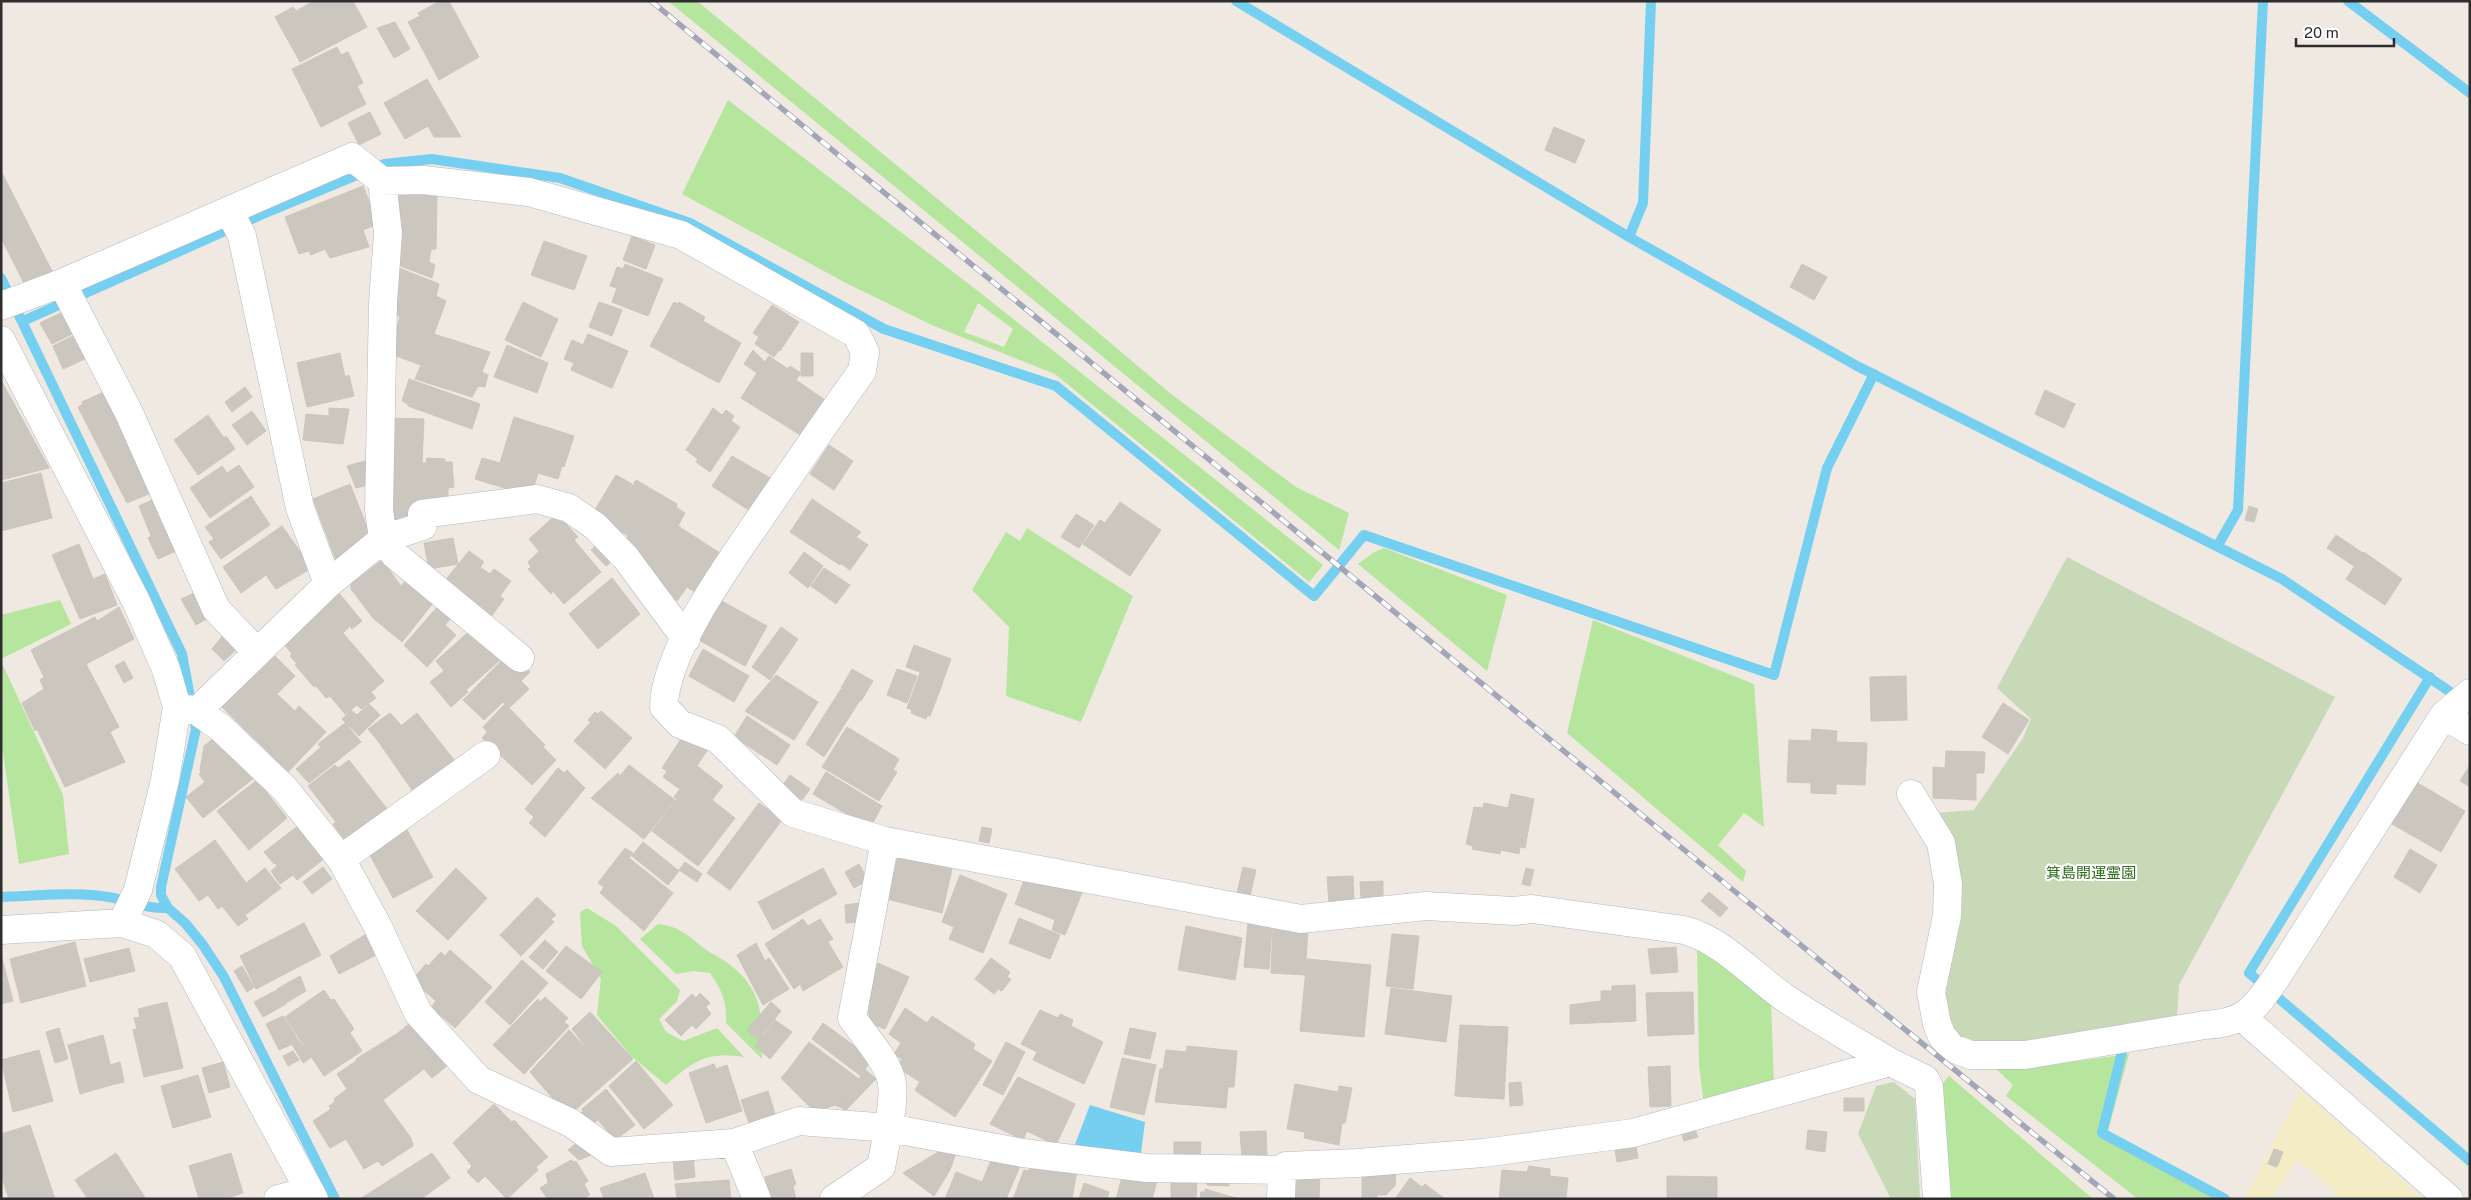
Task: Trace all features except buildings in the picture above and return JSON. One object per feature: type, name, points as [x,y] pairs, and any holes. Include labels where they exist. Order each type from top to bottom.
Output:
[{"type":"street","points":[[13,302],[67,294],[235,221],[352,157],[373,174],[529,192],[680,236],[856,334],[865,352],[862,371],[710,591],[686,638],[664,692],[664,708],[680,724],[718,739],[793,813],[886,841],[1301,919],[1426,906],[1514,911],[1532,909],[1701,934],[1784,997],[1890,1062],[1925,1079],[1929,1087],[1937,1199]]},
{"type":"street","points":[[373,174],[388,233],[383,303],[379,500],[383,539],[395,555],[520,658]]},
{"type":"street","points":[[235,221],[300,508],[328,584]]},
{"type":"street","points":[[67,294],[129,413],[216,609],[256,652]]},
{"type":"street","points":[[1,340],[136,601],[186,709],[222,728],[285,789],[341,859],[377,925],[418,1013],[479,1080],[571,1123],[611,1152],[734,1143],[800,1121],[888,1128],[1023,1153],[1148,1168],[1282,1170],[1286,1166],[1357,1163],[1482,1153],[1633,1133],[1890,1062]]},
{"type":"street","points":[[128,910],[186,709],[256,652],[328,584],[383,539],[423,526],[422,514],[537,499],[569,508],[595,526],[626,558],[686,638]]},
{"type":"street","points":[[2458,702],[2470,731]]},
{"type":"street","points":[[1911,794],[1941,843],[1948,884],[1947,916],[1931,992],[1937,1024],[1942,1036],[1952,1048],[1971,1055],[2025,1056],[2204,1024],[2225,1024],[2250,1011],[2276,978],[2458,702]]},
{"type":"street","points":[[341,859],[486,754]]},
{"type":"street","points":[[834,1199],[881,1167],[888,1128],[892,1083],[884,1064],[852,1018],[886,841]]},
{"type":"street","points":[[1,930],[128,910],[182,956],[312,1195],[278,1199]]},
{"type":"street","points":[[2250,1011],[2449,1199]]},
{"type":"street","points":[[1925,1079],[1952,1048]]},
{"type":"street","points":[[734,1143],[757,1199]]},
{"type":"street","points":[[1281,1199],[1282,1170]]},
{"type":"green space","points":[[668,1],[697,1],[1030,275],[1171,394],[1296,487],[1349,513],[1339,550]]},
{"type":"green space","points":[[728,100],[978,291],[1323,565],[1309,582],[1055,374],[934,326],[846,283],[682,194]],"holes":[[[978,303],[1013,329],[1004,347],[964,332]]]},
{"type":"green space","points":[[1027,528],[1133,596],[1081,722],[1006,696],[1009,627],[972,590],[1006,532],[1020,541]]},
{"type":"green space","points":[[1384,548],[1507,595],[1487,671],[1358,564],[1373,553]]},
{"type":"green space","name":"箕島開運霊園","points":[[2067,557],[2335,697],[2179,985],[2177,1017],[2038,1044],[1959,1043],[1942,1015],[1936,813],[1974,810],[2023,738],[2031,719],[1997,688]]},
{"type":"green space","points":[[60,600],[71,624],[1,659],[1,615]]},
{"type":"green space","points":[[1593,620],[1754,684],[1764,827],[1744,813],[1718,845],[1746,871],[1743,882],[1567,733]]},
{"type":"green space","points":[[1,661],[63,795],[69,854],[19,864],[1,739]]},
{"type":"green space","points":[[587,908],[616,926],[680,990],[677,1001],[659,1019],[666,1032],[683,1041],[717,1028],[744,1057],[719,1056],[701,1060],[685,1069],[666,1085],[631,1056],[597,1015],[601,979],[582,946],[580,912]]},
{"type":"green space","points":[[658,924],[673,927],[683,932],[705,949],[731,965],[744,978],[752,989],[760,1009],[762,1059],[726,1023],[726,1009],[723,996],[710,973],[694,971],[676,974],[640,939]]},
{"type":"green space","points":[[1697,948],[1716,955],[1771,1001],[1774,1085],[1704,1105],[1699,1065]]},
{"type":"green space","points":[[2129,1054],[2106,1138],[2219,1199],[2138,1199],[2006,1096],[2013,1085],[1992,1065],[2028,1068]]},
{"type":"green space","points":[[1949,1076],[2093,1199],[1947,1199],[1941,1086]]},
{"type":"green space","points":[[1894,1082],[1915,1099],[1920,1199],[1891,1199],[1858,1134],[1876,1086]]},
{"type":"sand","points":[[2300,1090],[2423,1199],[2342,1199],[2298,1159],[2271,1199],[2245,1199]]},
{"type":"water","points":[[1090,1105],[1145,1122],[1141,1153],[1074,1147]]},
{"type":"waterway","points":[[1236,1],[1629,237],[1857,366],[2282,579],[2461,699]]},
{"type":"waterway","points":[[1629,237],[1643,203],[1651,1]]},
{"type":"waterway","points":[[2218,545],[2238,510],[2263,1]]},
{"type":"waterway","points":[[2348,1],[2470,93]]},
{"type":"waterway","points":[[23,321],[263,214],[384,164],[432,159],[560,178],[690,223],[884,329],[1056,386],[1314,596],[1364,535],[1774,675],[1827,468],[1874,374]]},
{"type":"waterway","points":[[1,278],[182,654],[196,729],[161,887],[161,895],[168,908],[186,924],[203,945],[224,977],[335,1199]]},
{"type":"waterway","points":[[2430,677],[2249,973],[2470,1161]]},
{"type":"waterway","points":[[1,897],[58,894],[86,895],[168,908]]},
{"type":"waterway","points":[[2123,1048],[2102,1133],[2225,1199]]},
{"type":"railway","points":[[651,1],[1733,890],[2114,1199]]}]
